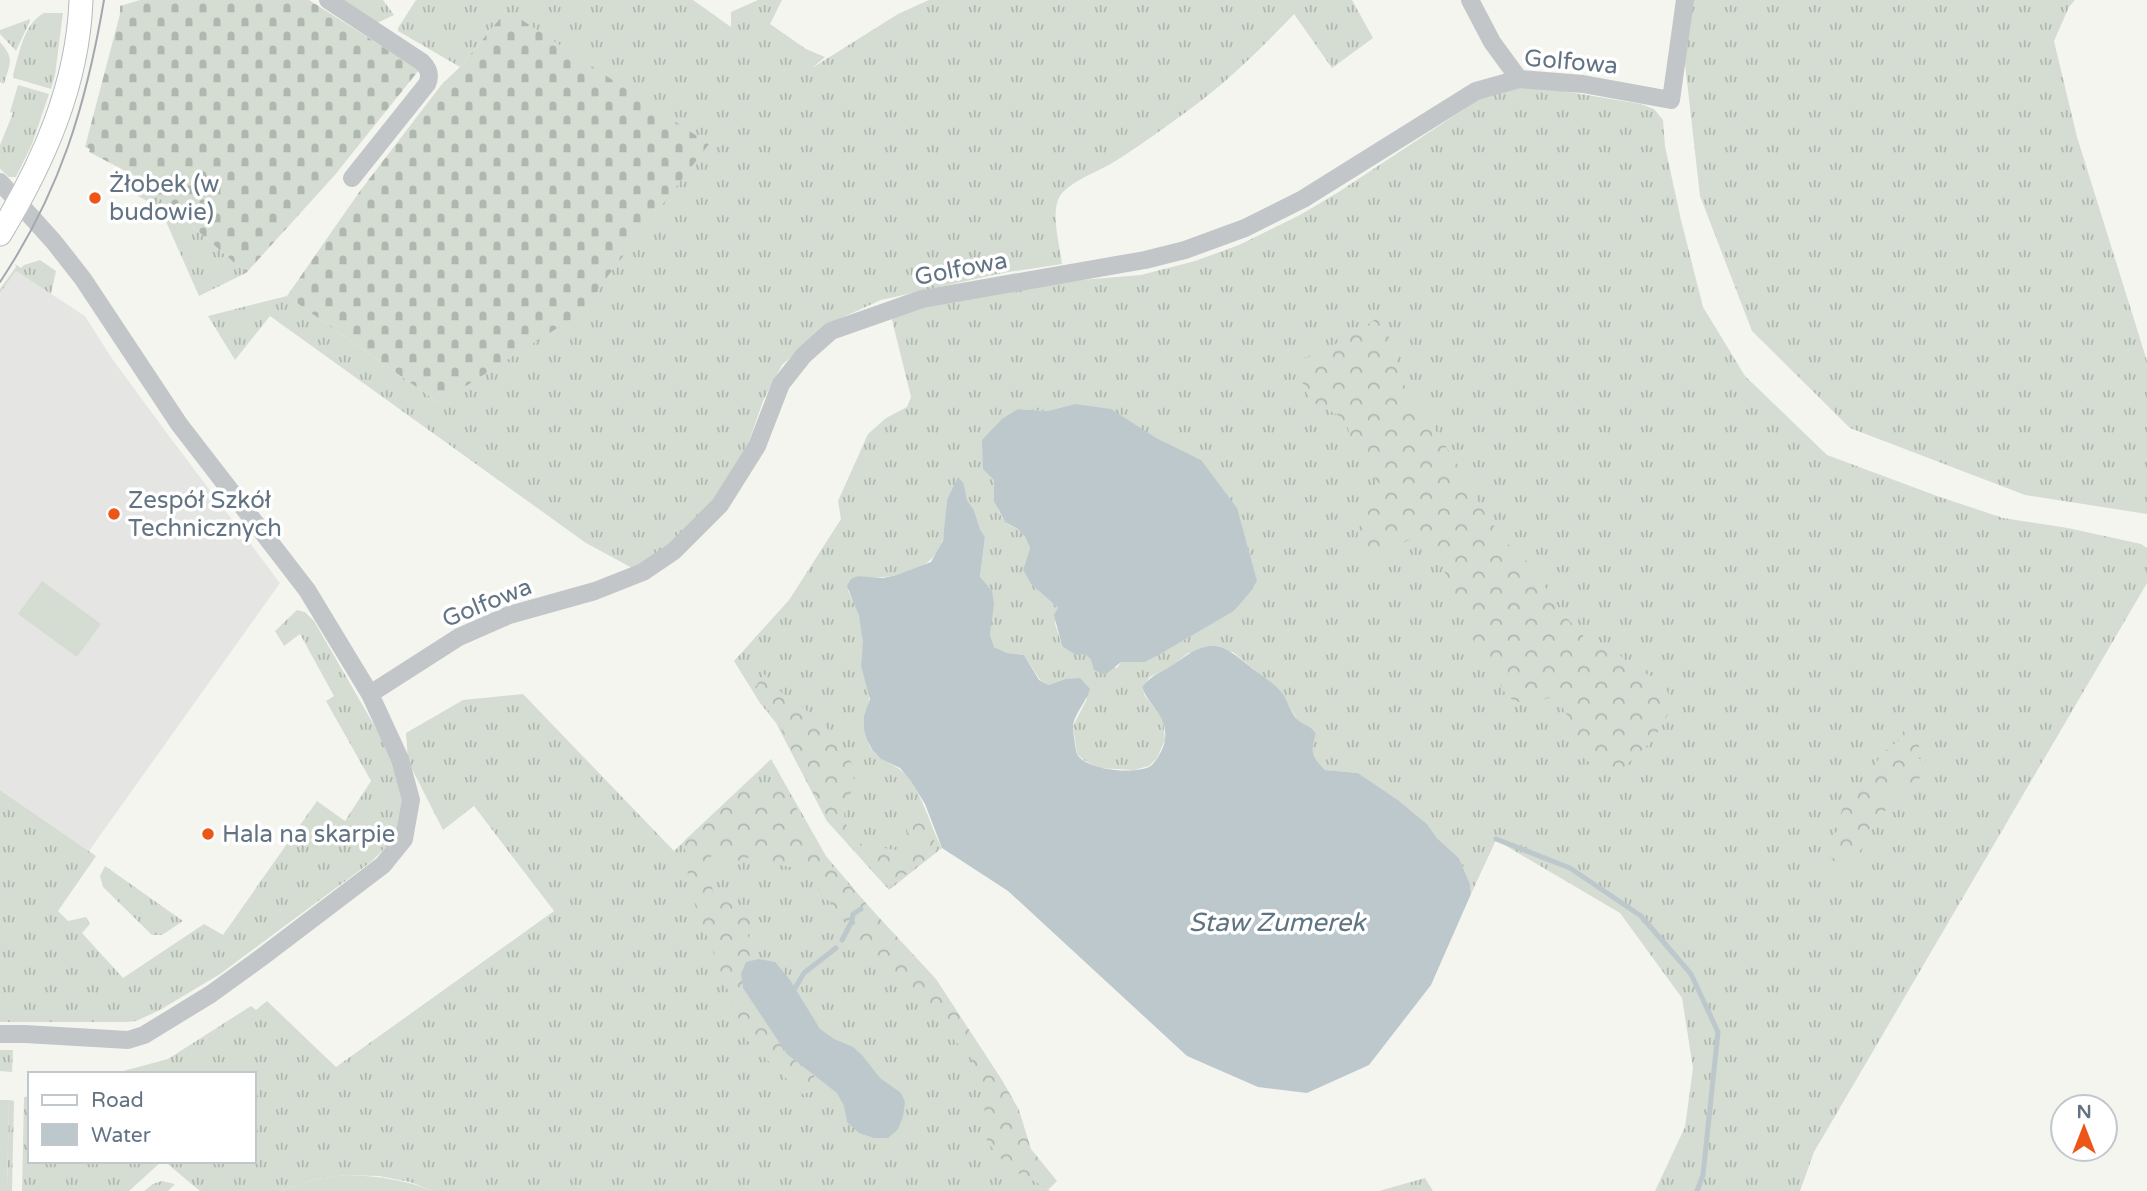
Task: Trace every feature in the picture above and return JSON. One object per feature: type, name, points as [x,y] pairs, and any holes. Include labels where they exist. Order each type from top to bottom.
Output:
[{"type":"main road","points":[[0,234],[19,203],[59,115],[76,47],[80,0]]},
{"type":"street","points":[[328,0],[422,62],[429,75],[427,84],[352,178]]},
{"type":"street","points":[[1470,0],[1492,42],[1520,79]]},
{"type":"street","name":"Golfowa","points":[[370,694],[459,637],[509,615],[595,591],[643,572],[674,551],[720,505],[757,446],[781,384],[804,355],[831,331],[922,299],[1145,260],[1185,250],[1233,233],[1303,199],[1476,92],[1520,79],[1583,84],[1671,100],[1685,0]]},
{"type":"street","points":[[0,182],[83,279],[179,424],[307,590],[370,694],[400,759],[411,800],[404,839],[383,864],[211,994],[144,1035],[128,1040],[0,1034]]},
{"type":"shaded area","name":"Zespół Szkół Technicznych","points":[[16,271],[85,316],[111,357],[280,583],[89,851],[0,790],[0,293]]},
{"type":"green space","points":[[140,0],[309,0],[419,70],[334,176],[246,273],[135,176],[89,152],[90,149],[85,147],[120,6]]},
{"type":"green space","points":[[337,0],[383,0],[394,15],[377,23]]},
{"type":"green space","points":[[416,0],[693,0],[731,27],[731,12],[758,0],[782,0],[770,24],[806,49],[825,57],[812,68],[898,14],[929,0],[1352,0],[1373,38],[1332,68],[1294,14],[1238,70],[1192,108],[1126,154],[1064,191],[1056,211],[1062,264],[1002,273],[881,300],[839,319],[813,337],[782,365],[763,401],[748,444],[724,491],[686,533],[634,569],[586,543],[270,316],[235,360],[208,316],[287,296],[439,403],[507,10],[460,67],[398,31]]},
{"type":"green space","points":[[1692,0],[2075,0],[2069,7],[2054,41],[2077,137],[2147,361],[2147,514],[2025,495],[1850,428],[1752,331],[1700,196],[1684,55]]},
{"type":"green space","points":[[507,10],[709,144],[578,315],[439,403],[287,296],[360,191],[442,84],[460,67]]},
{"type":"green space","points":[[44,13],[63,13],[51,89],[14,78],[13,75],[27,32]]},
{"type":"green space","points":[[30,19],[16,51],[0,34],[0,30]]},
{"type":"green space","points":[[0,42],[10,61],[4,84],[0,82]]},
{"type":"green space","points":[[18,85],[49,94],[32,144],[16,177],[9,177],[0,169],[0,145],[13,113],[10,112]]},
{"type":"green space","points":[[1519,88],[1545,88],[1641,104],[1654,109],[1663,120],[1665,146],[1703,307],[1745,376],[1827,455],[2003,518],[2068,528],[2141,544],[2147,548],[2147,583],[1814,1152],[1800,1191],[1655,1191],[1685,1127],[1693,1068],[1682,998],[1620,913],[1496,840],[1471,894],[1470,884],[1459,858],[1437,838],[1427,824],[1358,773],[1325,770],[1313,754],[1316,734],[1298,721],[1281,692],[1233,652],[1188,653],[1173,665],[1150,677],[1142,687],[1145,696],[1163,718],[1165,740],[1157,758],[1149,766],[1134,770],[1098,768],[1085,761],[1077,754],[1073,726],[1087,699],[1065,679],[1049,685],[1040,680],[1024,655],[1007,653],[994,647],[990,634],[991,619],[980,578],[985,537],[967,500],[964,484],[947,500],[943,539],[930,560],[920,567],[896,575],[858,576],[848,591],[857,609],[862,629],[862,666],[869,696],[866,726],[868,742],[875,753],[907,776],[918,793],[942,848],[889,890],[827,821],[776,723],[734,661],[789,600],[841,519],[838,501],[868,434],[886,418],[907,407],[911,397],[891,316],[950,299],[1081,280],[1141,275],[1195,261],[1239,245],[1337,193],[1481,98]],"holes":[[[1075,404],[1201,460],[1248,595],[1234,611],[1145,662],[1121,662],[1117,668],[1091,660],[1085,654],[1062,646],[1055,624],[1058,608],[1031,584],[1023,570],[1030,548],[1020,531],[1004,520],[995,494],[998,465],[1018,409],[1047,411]]]},
{"type":"green space","points":[[135,176],[246,273],[199,296],[160,208],[127,190]]},
{"type":"green space","points":[[40,260],[56,271],[51,294],[16,271],[0,293],[16,267],[15,264],[21,268]]},
{"type":"green space","points":[[1384,312],[1382,325],[1395,348],[1402,382],[1504,541],[1532,567],[1563,614],[1589,642],[1612,648],[1636,669],[1659,680],[1667,691],[1672,707],[1654,739],[1622,769],[1600,766],[1586,760],[1578,752],[1569,721],[1552,697],[1524,702],[1511,699],[1506,694],[1494,662],[1473,639],[1466,613],[1451,591],[1435,548],[1425,540],[1415,538],[1379,557],[1370,557],[1362,550],[1358,533],[1376,490],[1375,476],[1352,454],[1347,425],[1343,420],[1311,400],[1303,384],[1299,360],[1344,340]]},
{"type":"green space","points":[[42,581],[101,624],[77,657],[18,614]]},
{"type":"green space","points":[[297,610],[305,612],[314,621],[393,758],[402,799],[400,827],[388,845],[371,862],[220,974],[160,1010],[136,1021],[0,1022],[0,790],[96,856],[58,911],[68,921],[86,917],[90,924],[82,933],[123,978],[204,924],[223,935],[317,801],[345,821],[371,781],[326,701],[334,696],[300,634],[284,646],[275,631]]},
{"type":"green space","points":[[764,674],[784,695],[822,721],[853,765],[854,786],[844,813],[852,837],[863,845],[911,852],[917,847],[907,831],[908,827],[914,820],[927,817],[937,850],[889,888],[827,821],[778,723],[753,691]]},
{"type":"green space","points":[[523,694],[674,851],[771,759],[826,856],[926,979],[986,1071],[1000,1136],[1050,1191],[433,1191],[410,1182],[379,1176],[345,1175],[312,1180],[280,1191],[200,1191],[166,1163],[256,1163],[256,1072],[119,1072],[168,1059],[251,1006],[256,1010],[267,1001],[336,1067],[554,911],[474,806],[443,830],[408,761],[406,733],[463,700]]},
{"type":"green space","points":[[1909,726],[1917,735],[1917,756],[1919,759],[1925,759],[1928,772],[1892,795],[1882,823],[1869,829],[1866,845],[1833,878],[1828,879],[1823,871],[1825,862],[1829,857],[1836,859],[1841,854],[1832,836],[1839,829],[1846,829],[1838,820],[1843,808],[1869,776],[1882,753],[1901,739],[1904,728]]},
{"type":"green space","points":[[745,784],[783,784],[824,858],[936,979],[1019,1110],[1031,1149],[1057,1181],[1049,1189],[1010,1169],[987,1142],[984,1102],[970,1056],[940,1026],[924,993],[908,987],[863,943],[802,869],[773,864],[758,868],[753,856],[739,861],[730,853],[713,853],[708,862],[714,867],[709,875],[714,896],[742,909],[752,921],[746,933],[756,949],[746,962],[787,1054],[814,1074],[815,1091],[802,1094],[747,1040],[690,892],[684,841]]},
{"type":"green space","points":[[105,866],[183,921],[162,935],[152,935],[103,887],[100,876]]},
{"type":"green space","points":[[0,1050],[13,1050],[12,1072],[0,1071]]},
{"type":"green space","points":[[28,1096],[28,1163],[160,1163],[129,1191],[22,1191],[24,1097]]},
{"type":"green space","points":[[0,1100],[9,1100],[7,1191],[0,1191]]},
{"type":"green space","points":[[9,1100],[14,1101],[12,1191],[7,1191]]},
{"type":"green space","points":[[345,1175],[389,1179],[433,1191],[280,1191],[312,1180]]},
{"type":"green space","points":[[1425,1178],[1433,1191],[1379,1191]]},
{"type":"green space","points":[[162,1181],[175,1184],[168,1191],[144,1191],[153,1184]]},
{"type":"water","points":[[1075,404],[1111,409],[1156,438],[1201,460],[1237,508],[1257,581],[1234,611],[1145,662],[1121,662],[1105,675],[1094,670],[1091,660],[1085,654],[1076,655],[1062,646],[1054,615],[1058,608],[1031,584],[1023,570],[1030,548],[1018,529],[1005,522],[994,501],[994,480],[983,469],[982,440],[1002,419],[1018,409],[1047,411]]},
{"type":"water","name":"Staw Zumerek","points":[[958,477],[964,484],[967,500],[985,537],[980,577],[992,591],[994,604],[990,634],[994,647],[1007,653],[1024,655],[1039,680],[1049,685],[1065,679],[1080,678],[1090,689],[1075,718],[1073,728],[1077,754],[1082,760],[1111,770],[1142,769],[1152,765],[1163,747],[1165,731],[1161,717],[1142,687],[1154,676],[1189,654],[1209,646],[1217,646],[1233,654],[1279,690],[1297,719],[1316,734],[1313,754],[1325,770],[1358,773],[1427,824],[1437,838],[1459,858],[1470,884],[1471,894],[1431,985],[1369,1065],[1307,1093],[1258,1087],[1187,1056],[1008,891],[942,848],[925,804],[910,780],[900,768],[881,759],[873,751],[864,729],[864,716],[870,699],[861,666],[863,642],[859,616],[847,586],[851,579],[858,576],[883,578],[931,562],[943,541],[947,500]]},
{"type":"water","points":[[759,959],[775,962],[790,980],[820,1029],[853,1047],[880,1078],[901,1093],[905,1102],[903,1116],[898,1129],[888,1138],[874,1138],[859,1133],[847,1122],[844,1106],[837,1093],[787,1054],[743,988],[741,974],[746,962]]},
{"type":"waterway","points":[[1496,839],[1570,868],[1641,916],[1691,974],[1718,1032],[1703,1175],[1697,1191]]},
{"type":"waterway","points":[[842,940],[853,914],[861,909]]},
{"type":"waterway","points":[[795,988],[804,973],[836,948]]},
{"type":"tram line","points":[[0,282],[39,215],[68,147],[89,76],[104,0]]},
{"type":"place","name":"Żłobek (w budowie)","points":[[95,198]]},
{"type":"place","name":"Zespół Szkół Technicznych","points":[[114,514]]},
{"type":"place","name":"Hala na skarpie","points":[[208,834]]}]
